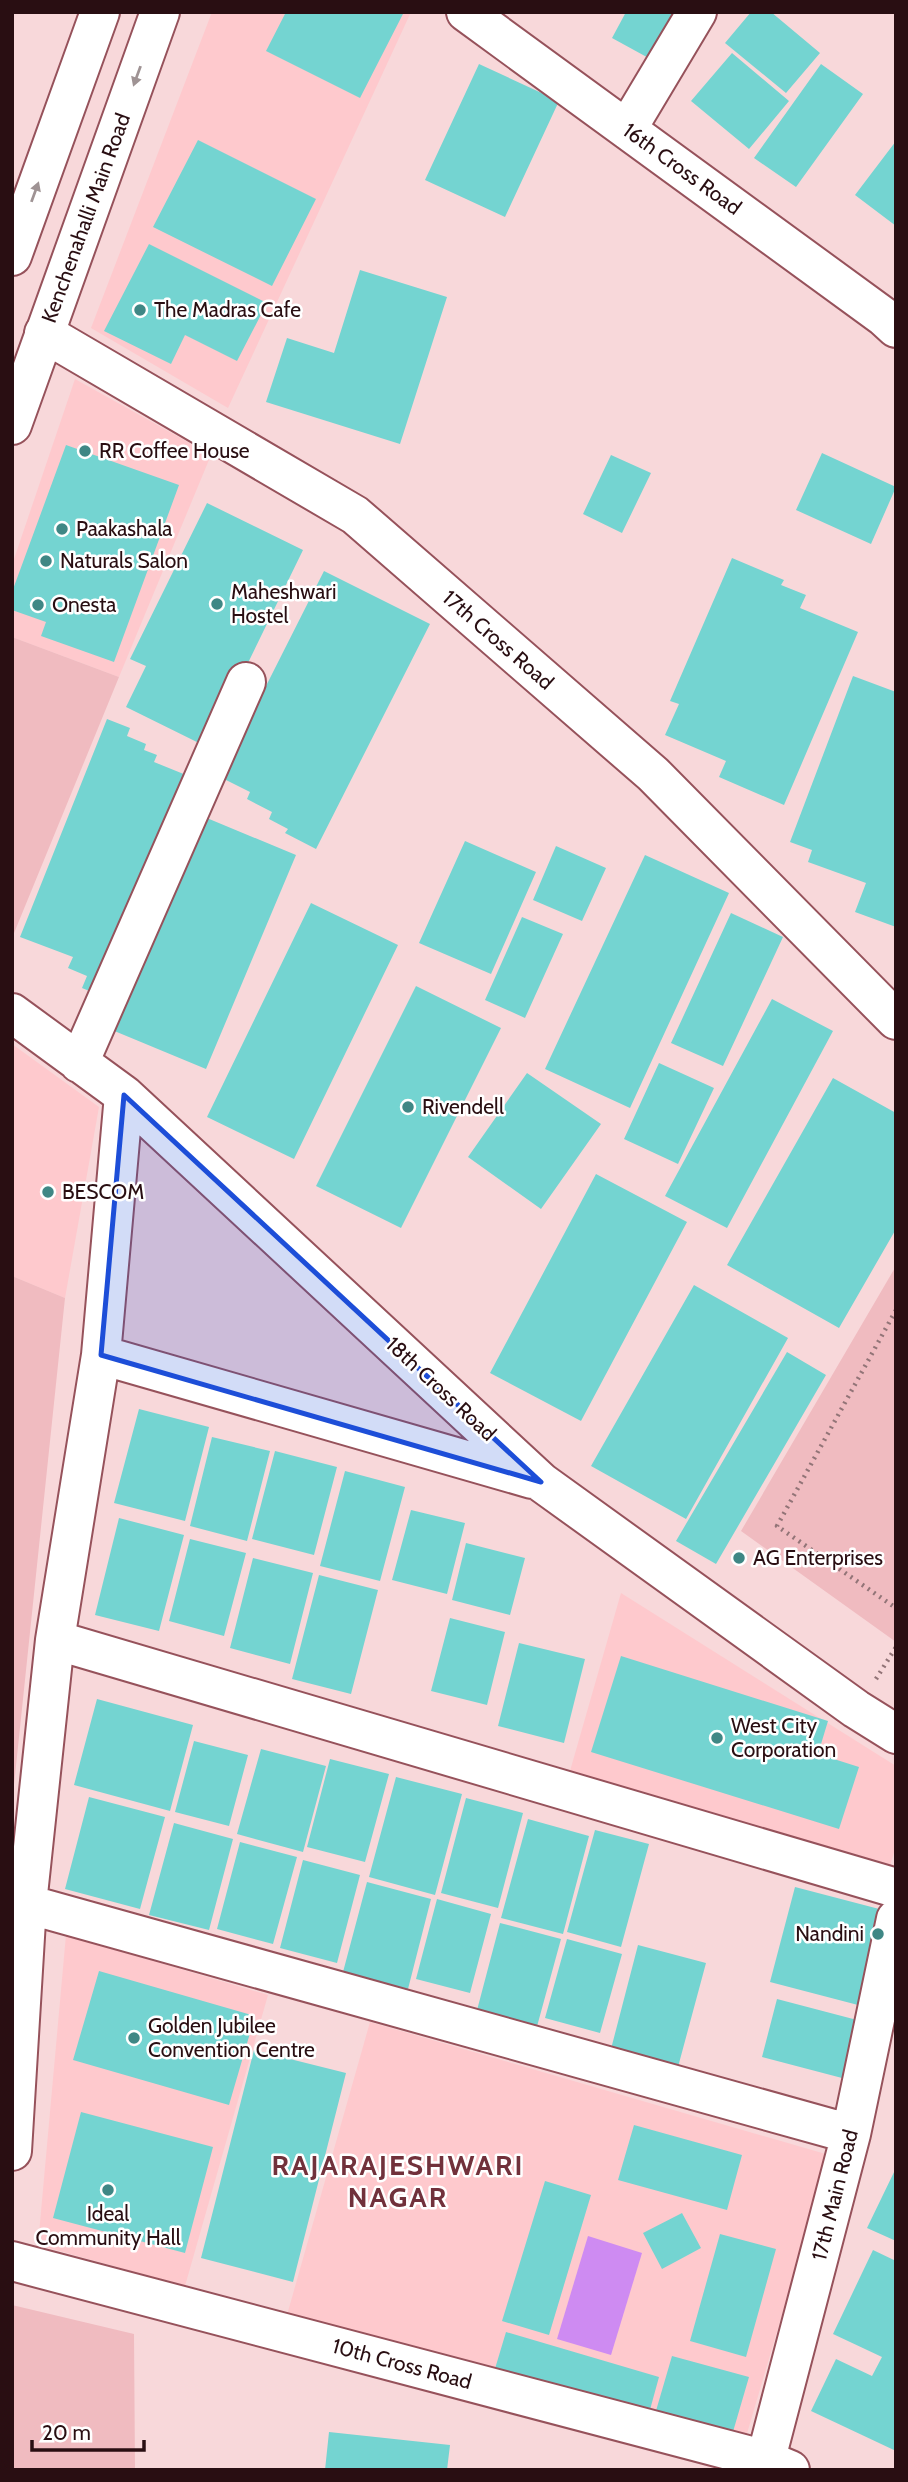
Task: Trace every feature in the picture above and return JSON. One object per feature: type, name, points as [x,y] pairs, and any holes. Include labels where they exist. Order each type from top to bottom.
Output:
[{"type":"street","points":[[12,256],[100,12]]},
{"type":"street","name":"Kenchenahalli Main Road","points":[[12,425],[160,12]]},
{"type":"street","name":"16th Cross Road","points":[[466,12],[896,328]]},
{"type":"street","points":[[627,129],[697,12]]},
{"type":"street","name":"17th Cross Road","points":[[44,333],[355,515],[653,774],[891,1001]]},
{"type":"street","points":[[79,1063],[246,682]]},
{"type":"street","name":"18th Cross Road","points":[[12,1013],[124,1095],[541,1482],[856,1709],[896,1734]]},
{"type":"street","points":[[12,2151],[27,1904],[55,1640],[101,1355],[124,1095]]},
{"type":"street","points":[[101,1355],[541,1482]]},
{"type":"street","points":[[55,1640],[896,1888]]},
{"type":"street","points":[[27,1904],[851,2134]]},
{"type":"street","name":"17th Main Road","points":[[773,2467],[851,2134],[896,1919]]},
{"type":"street","name":"10th Cross Road","points":[[12,2261],[773,2467]]},
{"type":"path","points":[[896,1310],[777,1526],[896,1608]]},
{"type":"highlighted area","points":[[124,1095],[541,1482],[101,1355]]},
{"type":"shaded area","points":[[212,12],[411,12],[228,408],[91,328]]},
{"type":"shaded area","points":[[75,379],[211,455],[119,677],[12,637],[12,565]]},
{"type":"shaded area","points":[[12,637],[119,677],[12,938]]},
{"type":"shaded area","name":"BESCOM","points":[[12,1044],[99,1107],[65,1298],[12,1276]]},
{"type":"shaded area","points":[[896,1266],[896,1642],[741,1531]]},
{"type":"shaded area","points":[[12,1276],[65,1298],[12,1804]]},
{"type":"shaded area","points":[[621,1593],[896,1766],[896,1846],[889,1869],[570,1771]]},
{"type":"shaded area","points":[[66,1935],[268,1995],[185,2286],[38,2245]]},
{"type":"shaded area","points":[[370,2022],[829,2155],[743,2447],[287,2315]]},
{"type":"shaded area","points":[[588,2236],[642,2253],[611,2355],[557,2339]]},
{"type":"shaded area","points":[[12,2305],[134,2334],[135,2470],[12,2470]]},
{"type":"building","points":[[286,12],[404,12],[360,98],[266,51]]},
{"type":"building","points":[[626,12],[681,12],[654,61],[612,38]]},
{"type":"building","points":[[751,12],[771,12],[820,53],[786,93],[725,43]]},
{"type":"building","points":[[732,53],[789,101],[749,149],[691,101]]},
{"type":"building","points":[[479,64],[559,101],[505,217],[425,180]]},
{"type":"building","points":[[821,64],[863,94],[796,187],[754,158]]},
{"type":"building","points":[[198,140],[316,199],[272,286],[153,227]]},
{"type":"building","points":[[896,141],[896,226],[855,195]]},
{"type":"building","points":[[149,244],[267,303],[237,361],[185,335],[171,364],[104,331]]},
{"type":"building","points":[[360,270],[447,297],[400,444],[266,402],[287,338],[334,353]]},
{"type":"building","points":[[66,445],[179,485],[114,662],[41,636],[46,622],[12,610],[12,592]]},
{"type":"building","points":[[822,453],[896,487],[871,544],[796,510]]},
{"type":"building","points":[[611,455],[651,473],[622,533],[583,514]]},
{"type":"building","name":"Maheshwari Hostel","points":[[207,503],[303,550],[207,747],[126,707],[146,666],[130,659]]},
{"type":"building","points":[[732,558],[784,580],[781,585],[806,595],[800,608],[858,632],[784,805],[719,777],[726,761],[665,735],[679,704],[670,701]]},
{"type":"building","points":[[324,571],[430,624],[316,849],[285,833],[288,829],[269,819],[272,812],[247,799],[250,792],[220,777]]},
{"type":"building","points":[[853,676],[896,692],[896,927],[855,912],[866,883],[808,862],[812,850],[790,842]]},
{"type":"building","points":[[107,719],[130,728],[127,736],[146,744],[144,750],[157,755],[154,762],[191,777],[104,997],[82,988],[87,976],[68,968],[73,957],[20,937]]},
{"type":"building","points":[[202,816],[296,855],[206,1069],[112,1030]]},
{"type":"building","points":[[465,841],[536,872],[491,974],[419,943]]},
{"type":"building","points":[[556,846],[606,868],[582,921],[533,900]]},
{"type":"building","points":[[645,855],[729,893],[630,1108],[545,1069]]},
{"type":"building","points":[[311,903],[398,945],[294,1159],[207,1117]]},
{"type":"building","points":[[731,913],[783,937],[723,1066],[671,1043]]},
{"type":"building","points":[[522,917],[563,934],[525,1018],[485,1000]]},
{"type":"building","name":"Rivendell","points":[[416,986],[501,1028],[401,1228],[316,1186]]},
{"type":"building","points":[[772,999],[833,1031],[727,1228],[665,1196]]},
{"type":"building","points":[[659,1063],[714,1088],[678,1164],[624,1139]]},
{"type":"building","points":[[527,1073],[601,1124],[541,1209],[468,1157]]},
{"type":"building","points":[[833,1078],[896,1113],[896,1229],[839,1328],[727,1265]]},
{"type":"building","points":[[596,1174],[687,1222],[581,1421],[490,1373]]},
{"type":"building","points":[[694,1285],[788,1338],[686,1519],[591,1466]]},
{"type":"building","points":[[787,1352],[826,1375],[716,1564],[676,1541]]},
{"type":"building","points":[[139,1409],[209,1427],[185,1521],[114,1503]]},
{"type":"building","points":[[212,1437],[270,1451],[247,1541],[190,1526]]},
{"type":"building","points":[[275,1451],[337,1467],[314,1555],[252,1539]]},
{"type":"building","points":[[345,1471],[405,1487],[380,1581],[320,1566]]},
{"type":"building","points":[[411,1510],[465,1523],[447,1594],[392,1580]]},
{"type":"building","points":[[119,1518],[184,1535],[159,1631],[95,1615]]},
{"type":"building","points":[[190,1539],[246,1553],[224,1636],[169,1621]]},
{"type":"building","points":[[466,1543],[525,1558],[510,1615],[452,1600]]},
{"type":"building","points":[[253,1558],[313,1573],[290,1664],[230,1648]]},
{"type":"building","points":[[319,1575],[378,1590],[351,1694],[292,1679]]},
{"type":"building","points":[[450,1618],[505,1632],[487,1705],[431,1691]]},
{"type":"building","points":[[519,1643],[585,1659],[564,1743],[498,1726]]},
{"type":"building","points":[[621,1656],[828,1721],[818,1754],[859,1767],[839,1829],[591,1752]]},
{"type":"building","points":[[97,1699],[193,1725],[170,1811],[74,1785]]},
{"type":"building","points":[[194,1741],[248,1755],[229,1826],[175,1812]]},
{"type":"building","points":[[261,1749],[326,1766],[303,1852],[237,1834]]},
{"type":"building","points":[[330,1759],[389,1774],[365,1862],[307,1847]]},
{"type":"building","points":[[396,1777],[462,1794],[435,1895],[369,1877]]},
{"type":"building","points":[[89,1797],[165,1817],[140,1909],[65,1889]]},
{"type":"building","points":[[466,1798],[523,1813],[498,1908],[441,1893]]},
{"type":"building","points":[[528,1819],[589,1836],[563,1934],[501,1918]]},
{"type":"building","points":[[174,1823],[233,1839],[209,1930],[149,1915]]},
{"type":"building","points":[[595,1830],[649,1844],[621,1947],[567,1932]]},
{"type":"building","points":[[240,1842],[297,1857],[273,1944],[217,1929]]},
{"type":"building","points":[[303,1860],[360,1875],[337,1963],[280,1948]]},
{"type":"building","points":[[367,1882],[431,1899],[408,1989],[343,1972]]},
{"type":"building","points":[[795,1887],[883,1910],[858,2005],[770,1982]]},
{"type":"building","points":[[437,1899],[491,1914],[470,1993],[416,1979]]},
{"type":"building","points":[[500,1923],[561,1939],[536,2030],[476,2014]]},
{"type":"building","points":[[567,1939],[622,1954],[600,2033],[545,2018]]},
{"type":"building","points":[[638,1945],[706,1963],[678,2067],[611,2049]]},
{"type":"building","points":[[99,1971],[255,2016],[229,2105],[73,2060]]},
{"type":"building","points":[[777,1999],[857,2020],[842,2078],[762,2057]]},
{"type":"building","points":[[254,2050],[346,2073],[293,2282],[201,2258]]},
{"type":"building","points":[[81,2112],[213,2147],[185,2253],[53,2218]]},
{"type":"building","points":[[634,2125],[742,2155],[727,2210],[618,2180]]},
{"type":"building","points":[[896,2168],[896,2241],[867,2228]]},
{"type":"building","points":[[545,2181],[591,2195],[549,2335],[502,2321]]},
{"type":"building","points":[[682,2213],[701,2248],[662,2269],[643,2233]]},
{"type":"building","points":[[720,2234],[776,2249],[746,2357],[690,2341]]},
{"type":"building","points":[[873,2250],[896,2261],[896,2451],[811,2411],[836,2359],[872,2376],[882,2357],[833,2334]]},
{"type":"building","points":[[506,2332],[659,2377],[648,2417],[494,2372]]},
{"type":"building","points":[[672,2356],[749,2377],[730,2442],[653,2421]]},
{"type":"building","points":[[329,2432],[450,2445],[447,2470],[325,2470]]},
{"type":"place","name":"The Madras Cafe","points":[[140,310]]},
{"type":"place","name":"RR Coffee House","points":[[85,451]]},
{"type":"place","name":"Paakashala","points":[[62,529]]},
{"type":"place","name":"Naturals Salon","points":[[46,561]]},
{"type":"place","name":"Maheshwari Hostel","points":[[217,604]]},
{"type":"place","name":"Onesta","points":[[38,605]]},
{"type":"place","name":"Rivendell","points":[[408,1107]]},
{"type":"place","name":"BESCOM","points":[[48,1192]]},
{"type":"place","name":"AG Enterprises","points":[[739,1558]]},
{"type":"place","name":"West City Corporation","points":[[717,1738]]},
{"type":"place","name":"Nandini","points":[[878,1934]]},
{"type":"place","name":"Golden Jubilee Convention Centre","points":[[134,2038]]},
{"type":"place","name":"Ideal Community Hall","points":[[108,2190]]},
{"type":"district","name":"RAJARAJESHWARI NAGAR","points":[[398,2181]]}]
